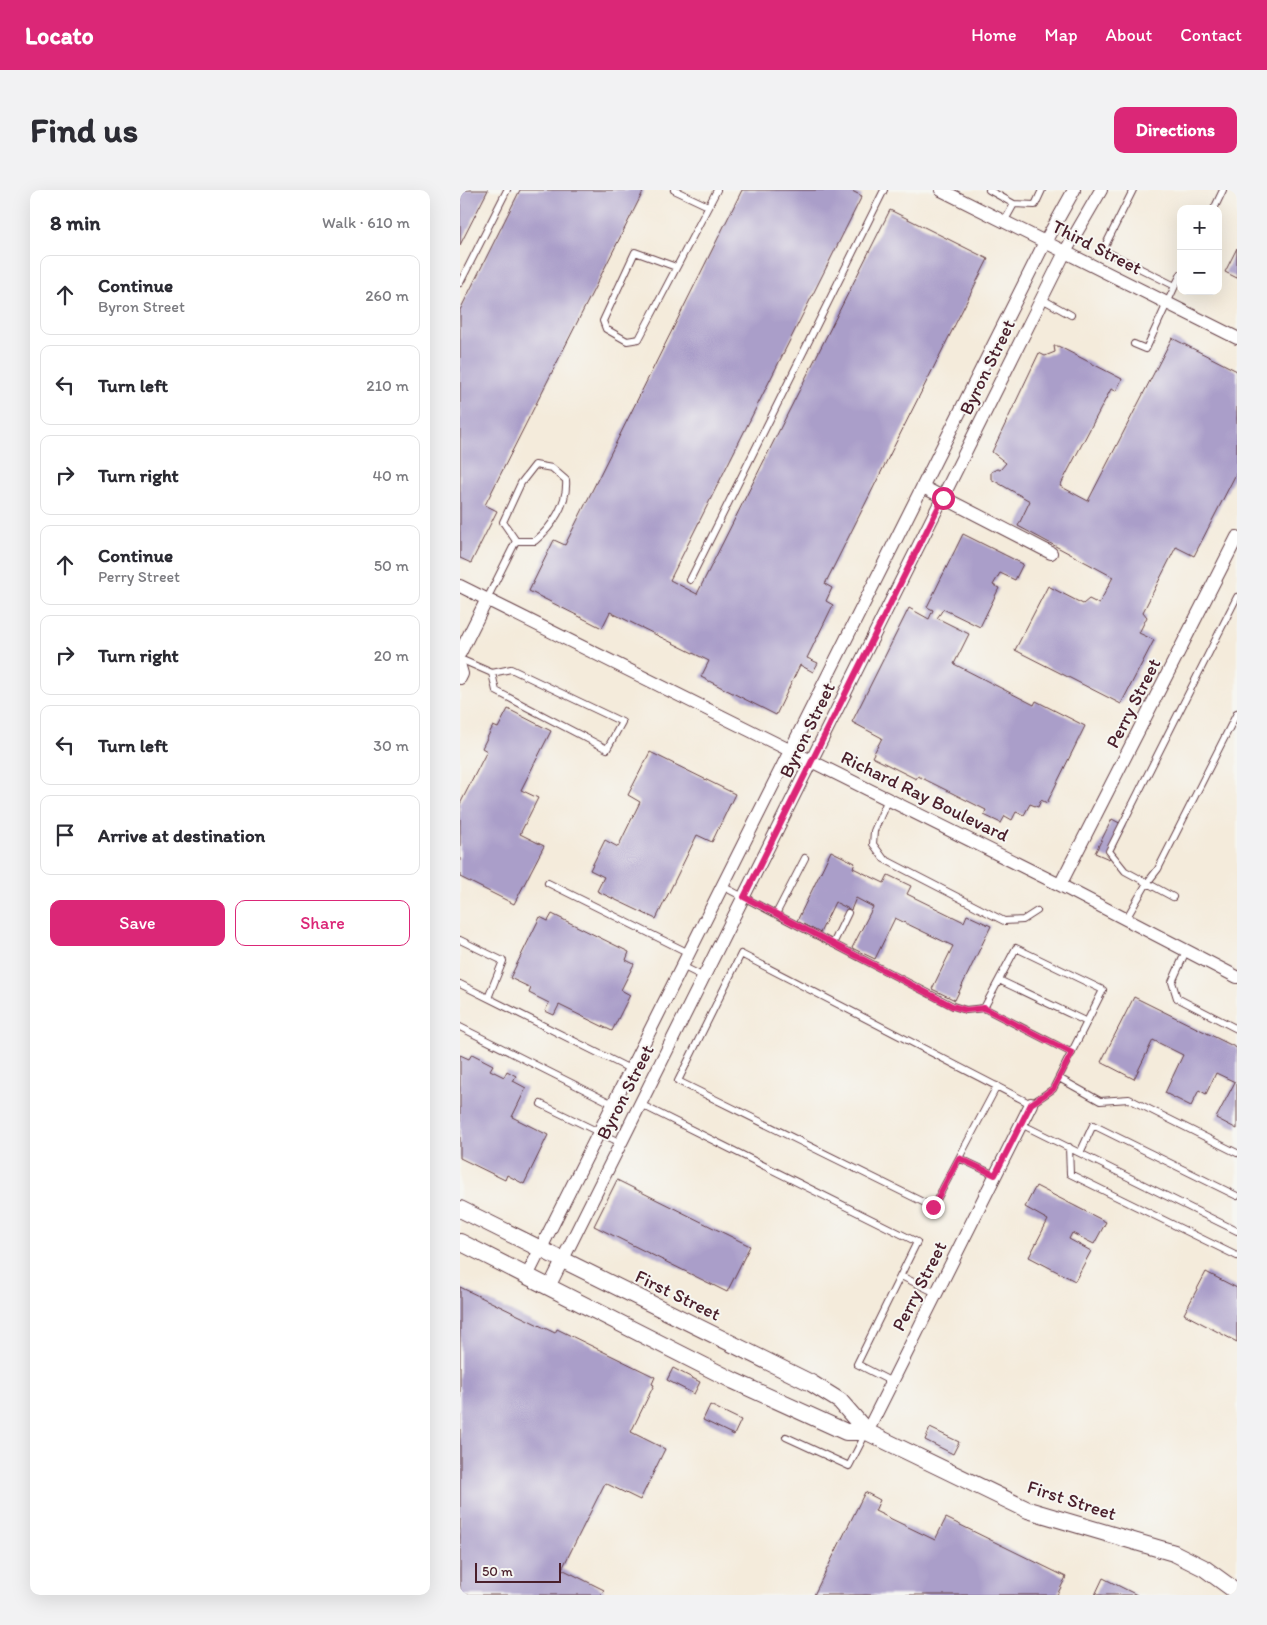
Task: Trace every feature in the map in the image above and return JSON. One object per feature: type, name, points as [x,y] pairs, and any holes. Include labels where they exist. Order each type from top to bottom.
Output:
[{"type":"street","name":"Third Street","points":[[941,190],[1237,338]]},
{"type":"street","name":"Byron Street","points":[[527,1276],[1015,301],[1074,190]]},
{"type":"street","name":"Byron Street","points":[[549,1287],[1065,252],[1101,190]]},
{"type":"street","points":[[1015,301],[1036,311]]},
{"type":"street","points":[[923,487],[1052,553]]},
{"type":"street","name":"Perry Street","points":[[1060,885],[1237,537]]},
{"type":"street","name":"Richard Ray Boulevard","points":[[460,586],[1060,885],[1237,977]]},
{"type":"street","points":[[460,653],[487,599]]},
{"type":"street","points":[[862,609],[882,620]]},
{"type":"street","points":[[460,667],[462,674],[460,678]]},
{"type":"street","name":"Perry Street","points":[[867,1432],[1031,1104]]},
{"type":"street","name":"First Street","points":[[460,1209],[811,1384],[840,1401],[867,1432],[1028,1510],[1174,1553],[1204,1568],[1236,1588]]},
{"type":"street","name":"First Street","points":[[460,1242],[734,1380],[846,1432],[867,1432]]},
{"type":"lane","points":[[460,283],[507,190]]},
{"type":"lane","points":[[674,190],[708,206]]},
{"type":"lane","points":[[676,267],[635,252],[603,321],[606,329],[627,341],[639,339],[717,190]]},
{"type":"lane","points":[[690,580],[884,190]]},
{"type":"lane","points":[[989,190],[1014,204],[1035,206],[1042,190]]},
{"type":"lane","points":[[1133,190],[1103,250],[1175,286]]},
{"type":"lane","points":[[1216,205],[1223,190]]},
{"type":"lane","points":[[1004,222],[1014,204]]},
{"type":"lane","points":[[1134,344],[1146,349],[1177,282]]},
{"type":"lane","points":[[1042,299],[1071,315]]},
{"type":"lane","points":[[535,465],[552,468],[566,480],[567,492],[550,530],[535,541],[516,541],[503,522],[520,483],[535,465]]},
{"type":"lane","points":[[487,599],[516,541]]},
{"type":"lane","points":[[1173,897],[1125,871],[1108,851],[1237,597]]},
{"type":"lane","points":[[460,660],[492,674],[511,669],[622,722],[607,749],[496,691],[492,674]]},
{"type":"lane","points":[[1126,919],[1146,883],[1158,869],[1237,712]]},
{"type":"lane","points":[[888,799],[874,831],[873,844],[884,858],[1004,921],[1023,920],[1037,911]]},
{"type":"lane","points":[[776,914],[805,858]]},
{"type":"lane","points":[[548,883],[689,953]]},
{"type":"lane","points":[[722,886],[952,1006],[966,1010],[984,1008],[1072,1053]]},
{"type":"lane","points":[[833,944],[848,913]]},
{"type":"lane","points":[[460,940],[503,961],[488,998]]},
{"type":"lane","points":[[984,1008],[1016,948],[1103,990],[1053,1089],[1031,1104],[997,1086],[741,954],[678,1081],[933,1207],[997,1086]]},
{"type":"lane","points":[[1186,951],[1172,982],[1177,998],[1237,1029]]},
{"type":"lane","points":[[682,966],[704,977]]},
{"type":"lane","points":[[999,980],[1087,1022]]},
{"type":"lane","points":[[460,984],[630,1069]]},
{"type":"lane","points":[[460,1027],[613,1104]]},
{"type":"lane","points":[[1059,1078],[1100,1101],[1129,1099],[1237,1153]]},
{"type":"lane","points":[[541,1104],[621,1143]]},
{"type":"lane","points":[[640,1104],[917,1242],[857,1364],[892,1382]]},
{"type":"lane","points":[[1021,1124],[1237,1231]]},
{"type":"lane","points":[[1080,1153],[1093,1125],[1237,1196]]},
{"type":"lane","points":[[1069,1147],[1070,1174],[1237,1256]]},
{"type":"lane","points":[[959,1158],[995,1175]]},
{"type":"lane","points":[[901,1276],[936,1294]]},
{"type":"lane","points":[[786,1437],[848,1466],[867,1432]]},
{"type":"building","points":[[460,190],[488,190],[460,245]]},
{"type":"building","points":[[520,190],[644,190],[485,505],[497,511],[471,563],[460,558],[460,310]]},
{"type":"building","points":[[742,190],[850,190],[862,196],[670,580],[697,594],[890,210],[988,259],[825,584],[832,588],[826,601],[833,605],[807,658],[818,663],[813,672],[800,665],[776,715],[701,677],[709,661],[610,612],[602,628],[529,591],[554,540],[565,545]]},
{"type":"building","points":[[1237,248],[1237,278],[1225,272]]},
{"type":"building","points":[[1172,338],[1237,371],[1237,472],[1194,556],[1176,547],[1143,612],[1147,617],[1139,633],[1154,640],[1121,704],[1015,650],[1048,586],[1083,604],[1089,599],[1099,604],[1113,577],[1018,526],[1030,501],[991,479],[991,472],[997,469],[1000,470],[1006,463],[992,452],[1039,353],[1045,356],[1055,352],[1054,346],[1058,346],[1122,379],[1116,391],[1111,389],[1060,486],[1088,501]]},
{"type":"building","points":[[963,534],[1023,564],[1015,580],[1000,573],[993,585],[999,588],[980,627],[943,609],[937,618],[969,634],[954,664],[1034,705],[1036,701],[1085,726],[1047,803],[1041,800],[1038,807],[1030,804],[1024,815],[1016,812],[1012,820],[1005,816],[1001,823],[984,815],[986,810],[918,776],[916,779],[872,757],[882,738],[852,722],[909,608],[929,619],[933,610],[927,607]]},
{"type":"building","points":[[508,709],[551,731],[521,790],[538,798],[520,834],[544,846],[514,904],[460,877],[460,804],[487,751],[482,748],[493,726],[498,728]]},
{"type":"building","points":[[650,752],[735,794],[712,842],[697,835],[656,919],[597,891],[604,877],[590,870],[605,840],[618,847],[640,802],[628,795]]},
{"type":"building","points":[[1112,819],[1125,826],[1109,859],[1095,853]]},
{"type":"building","points":[[831,851],[855,863],[853,868],[884,883],[888,875],[911,886],[907,894],[964,922],[967,915],[991,926],[955,1000],[932,989],[953,946],[895,918],[875,959],[852,948],[873,907],[856,898],[851,910],[835,902],[820,933],[797,921]]},
{"type":"building","points":[[552,914],[629,952],[626,960],[634,964],[621,990],[630,995],[612,1031],[559,1005],[554,1015],[545,1011],[549,1003],[529,993],[531,988],[510,978],[540,917],[548,921]]},
{"type":"building","points":[[1134,997],[1237,1048],[1237,1129],[1216,1118],[1235,1082],[1216,1073],[1206,1094],[1199,1090],[1191,1106],[1165,1093],[1183,1055],[1153,1040],[1134,1079],[1101,1062]]},
{"type":"building","points":[[472,1054],[493,1065],[490,1070],[504,1077],[507,1071],[516,1076],[513,1081],[526,1088],[512,1117],[548,1135],[524,1184],[507,1175],[505,1180],[460,1158],[460,1055],[469,1059]]},
{"type":"building","points":[[617,1180],[750,1246],[727,1292],[594,1226]]},
{"type":"building","points":[[1036,1186],[1106,1222],[1094,1244],[1072,1233],[1069,1239],[1091,1251],[1075,1281],[1029,1257],[1048,1220],[1025,1207]]},
{"type":"building","points":[[1206,1272],[1237,1288],[1237,1342],[1184,1314]]},
{"type":"building","points":[[460,1287],[555,1333],[557,1329],[655,1377],[652,1384],[654,1385],[631,1432],[665,1449],[640,1500],[605,1483],[562,1569],[604,1590],[601,1595],[460,1595]]},
{"type":"building","points":[[673,1368],[700,1382],[694,1394],[667,1380]]},
{"type":"building","points":[[710,1405],[741,1420],[734,1435],[703,1420]]},
{"type":"building","points":[[930,1428],[959,1442],[953,1454],[925,1440]]},
{"type":"building","points":[[865,1492],[880,1500],[875,1511],[935,1540],[946,1518],[1066,1577],[1057,1595],[814,1595]]},
{"type":"building","points":[[1103,1578],[1137,1595],[1095,1595]]},
{"type":"route","points":[[933,1207],[959,1158],[995,1175],[1031,1104],[1053,1089],[1072,1053],[984,1008],[966,1010],[952,1006],[744,897],[943,498]]}]
